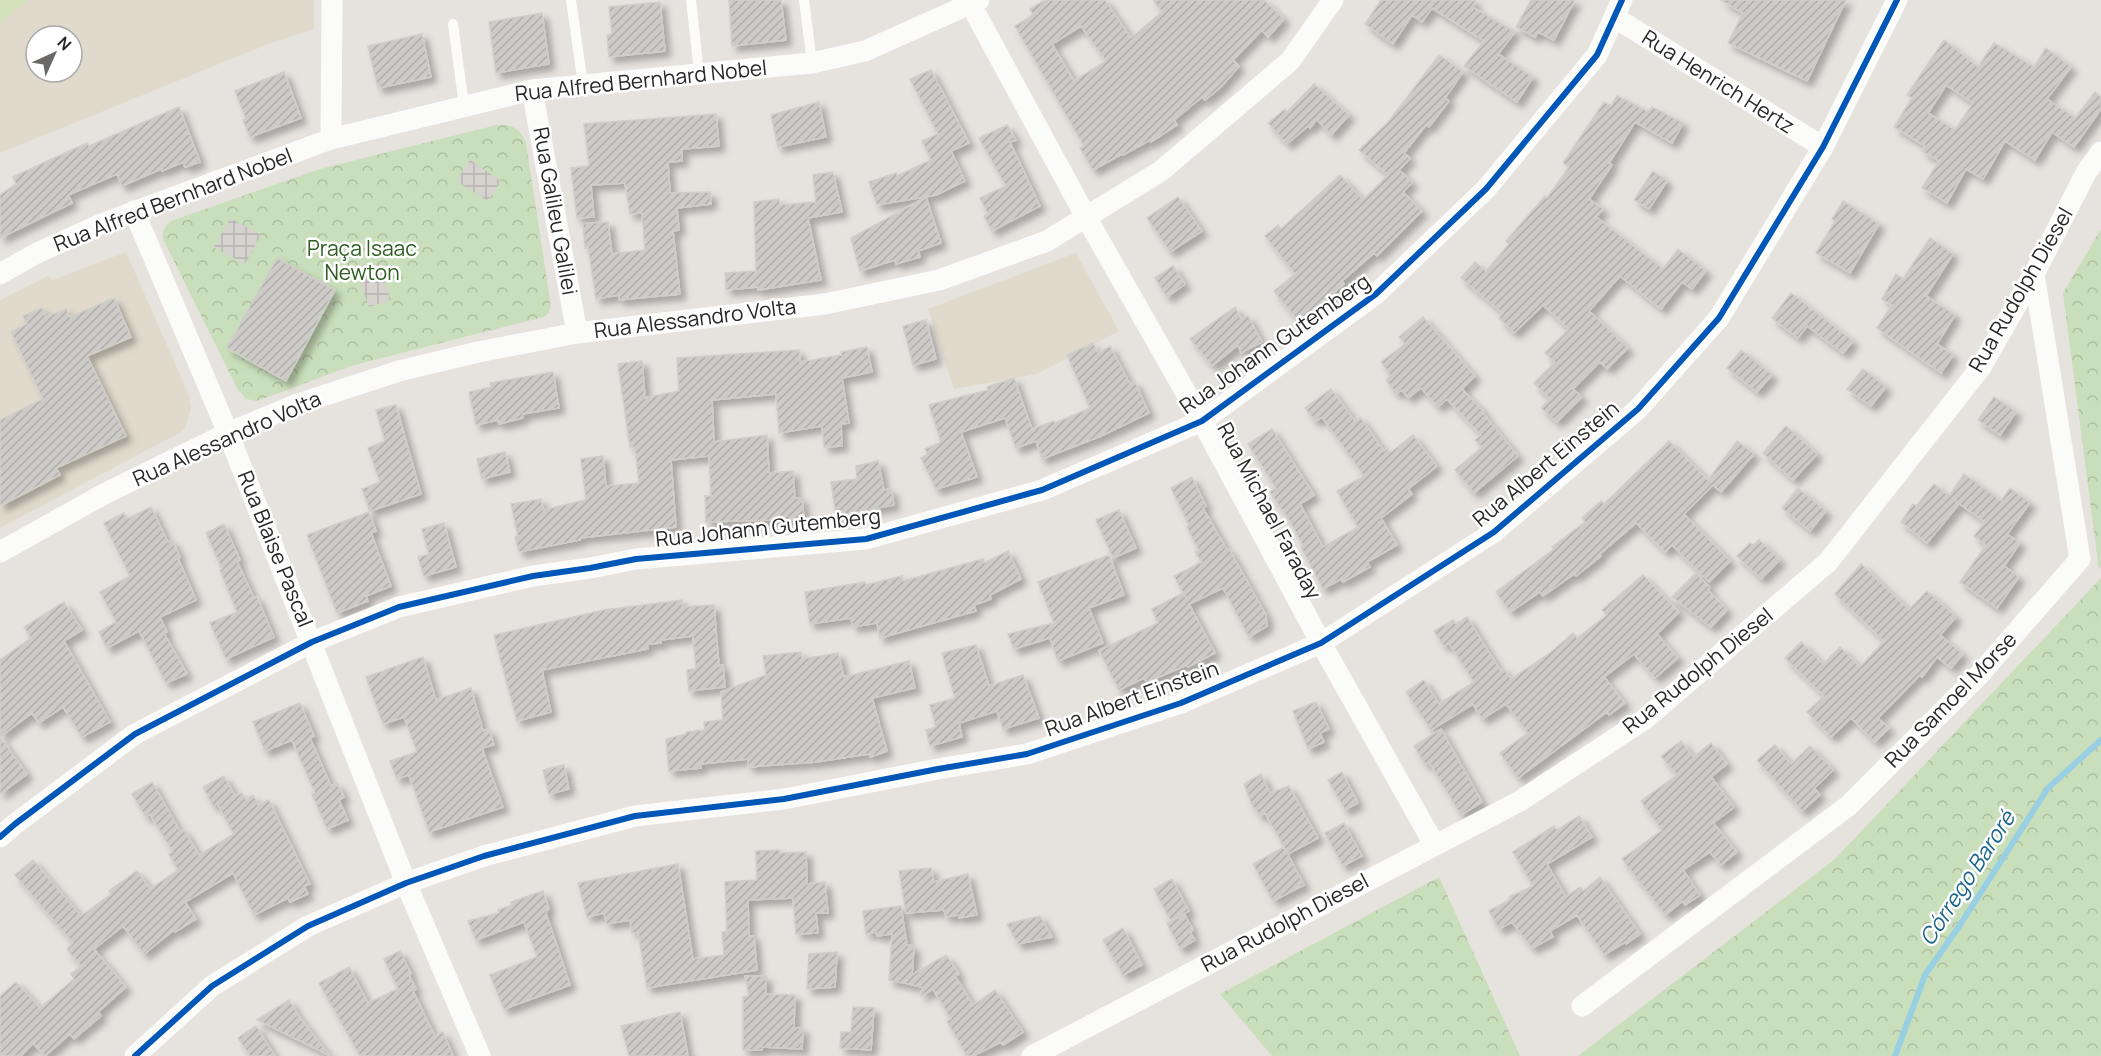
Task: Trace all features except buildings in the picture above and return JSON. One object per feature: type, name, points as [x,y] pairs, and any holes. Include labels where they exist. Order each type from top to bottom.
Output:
[{"type":"street","points":[[331,139],[332,0]]},
{"type":"street","name":"Rua Alessandro Volta","points":[[0,552],[104,494],[228,433],[298,404],[399,371],[478,352],[577,333],[825,304],[939,280],[1047,242],[1161,171],[1290,61],[1334,0]]},
{"type":"street","name":"Rua Albert Einstein","points":[[135,1056],[212,986],[308,926],[406,883],[484,856],[635,816],[784,799],[1027,754],[1181,703],[1321,644],[1494,532],[1638,409],[1719,318],[1823,147],[1896,0]]},
{"type":"street","name":"Rua Alfred Bernhard Nobel","points":[[0,274],[34,254],[134,211],[331,139],[532,90],[812,63],[865,51],[975,2]]},
{"type":"street","name":"Rua Michael Faraday","points":[[975,2],[1086,217],[1202,421],[1321,644],[1434,844]]},
{"type":"street","name":"Rua Henrich Hertz","points":[[1618,9],[1823,147]]},
{"type":"street","name":"Rua Johann Gutemberg","points":[[0,837],[135,734],[312,642],[399,607],[533,576],[636,559],[866,539],[1042,490],[1202,421],[1376,294],[1486,189],[1597,55],[1618,9]]},
{"type":"street","name":"Rua Galileu Galilei","points":[[532,90],[577,333]]},
{"type":"street","name":"Rua Rudolph Diesel","points":[[1032,1056],[1520,801],[1645,719],[1828,562],[1981,367],[2034,274],[2088,171],[2101,152]]},
{"type":"street","name":"Rua Blaise Pascal","points":[[134,211],[228,433],[406,883],[480,1056]]},
{"type":"street","name":"Rua Samoel Morse","points":[[1582,1006],[1848,806],[1979,675],[2080,559],[2034,274]]},
{"type":"lane","points":[[571,0],[583,85]]},
{"type":"lane","points":[[691,0],[699,73]]},
{"type":"lane","points":[[804,0],[812,63]]},
{"type":"lane","points":[[453,24],[464,106]]},
{"type":"shaded area","points":[[0,0],[314,0],[314,29],[271,43],[0,153]]},
{"type":"shaded area","points":[[470,160],[501,181],[488,201],[456,181]]},
{"type":"shaded area","points":[[230,218],[261,235],[245,264],[214,247]]},
{"type":"shaded area","points":[[126,252],[189,395],[191,409],[185,428],[0,528],[0,300],[48,276],[53,280]]},
{"type":"shaded area","points":[[1076,253],[1119,331],[1037,374],[954,389],[928,309]]},
{"type":"shaded area","points":[[379,264],[391,300],[369,307],[356,272]]},
{"type":"green space","points":[[0,0],[27,0],[0,23]]},
{"type":"green space","name":"Praça Isaac Newton","points":[[497,125],[515,128],[526,143],[551,307],[548,314],[354,365],[257,401],[246,399],[237,388],[163,239],[167,225],[171,221],[320,169]]},
{"type":"green space","points":[[2101,229],[2101,566],[2099,570],[2063,293]]},
{"type":"green space","points":[[2101,578],[2101,1056],[1578,1056],[1835,859]]},
{"type":"green space","points":[[1439,877],[1520,1056],[1272,1056],[1220,994]]},
{"type":"waterway","name":"Córrego Baroré","points":[[1895,1056],[1925,975],[2048,788],[2101,740]]},
{"type":"cycle path","points":[[0,837],[135,734],[312,642],[399,607],[533,576],[636,559],[866,539],[1042,490],[1202,421],[1376,294],[1486,189],[1597,55],[1622,0]]},
{"type":"cycle path","points":[[135,1056],[212,986],[308,926],[406,883],[484,856],[635,816],[784,799],[1027,754],[1181,703],[1321,643],[1494,532],[1638,409],[1719,318],[1823,147],[1897,0]]}]
